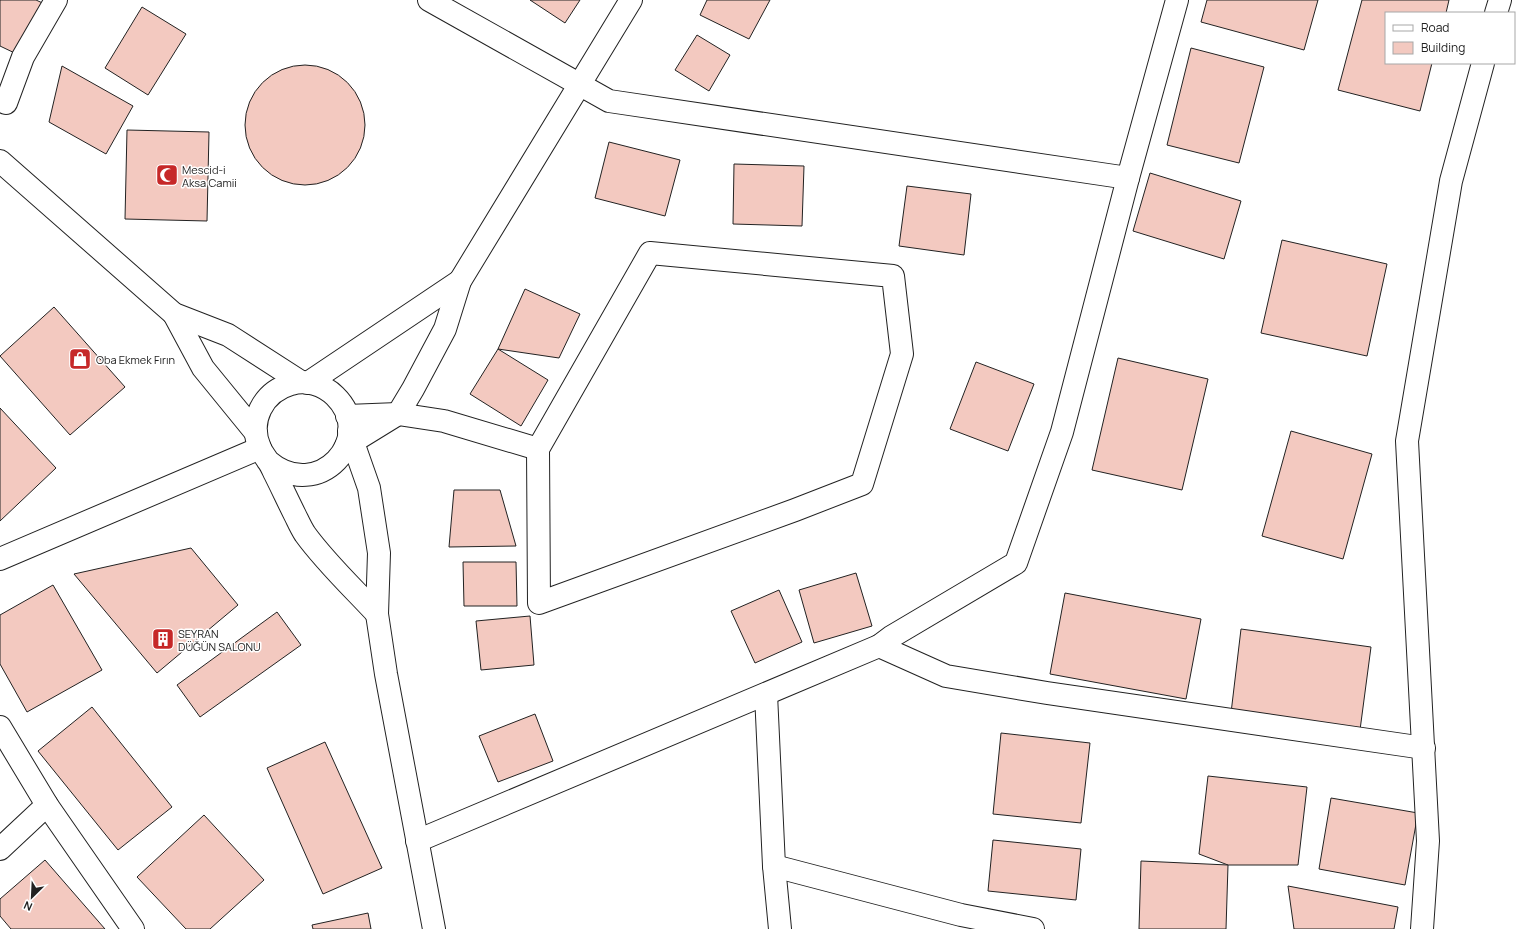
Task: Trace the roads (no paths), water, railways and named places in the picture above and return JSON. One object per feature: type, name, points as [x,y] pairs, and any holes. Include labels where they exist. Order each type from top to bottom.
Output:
[{"type":"street","points":[[6,103],[23,57],[56,0]]},
{"type":"street","points":[[429,0],[609,101],[1128,178]]},
{"type":"street","points":[[398,414],[445,329],[460,281],[631,0]]},
{"type":"street","points":[[417,842],[879,646],[891,636],[1016,563],[1062,432],[1128,178],[1177,0]]},
{"type":"street","points":[[1496,12],[1500,0]]},
{"type":"street","points":[[1422,929],[1428,841],[1407,441],[1451,181],[1483,64]]},
{"type":"street","points":[[0,161],[174,314],[228,335],[304,382],[323,387],[330,391],[340,402],[349,434],[369,488],[378,546],[377,614],[386,674],[434,929]]},
{"type":"street","points":[[650,253],[893,276],[902,354],[862,484],[795,510],[539,603],[538,448],[650,253]]},
{"type":"street","points":[[377,614],[334,569],[304,533],[261,447],[256,418],[262,404],[279,388],[293,383],[304,382],[460,281]]},
{"type":"street","points":[[174,314],[203,368],[261,447],[281,470],[288,473],[296,475],[311,475],[326,469],[340,456],[349,434],[398,414],[444,421],[538,448]]},
{"type":"street","points":[[4,552],[261,447]]},
{"type":"street","points":[[879,646],[946,676],[1047,694],[1424,748]]},
{"type":"street","points":[[766,694],[774,866],[780,929]]},
{"type":"street","points":[[0,727],[47,806],[133,929]]},
{"type":"street","points":[[0,849],[47,806]]},
{"type":"street","points":[[774,866],[961,915],[1033,929]]},
{"type":"place","name":"Mescid-i Aksa Camii","points":[[167,175]]},
{"type":"place","name":"Oba Ekmek Fırın","points":[[80,359]]},
{"type":"place","name":"SEYRAN DÜĞÜN SALONU","points":[[163,639]]}]
